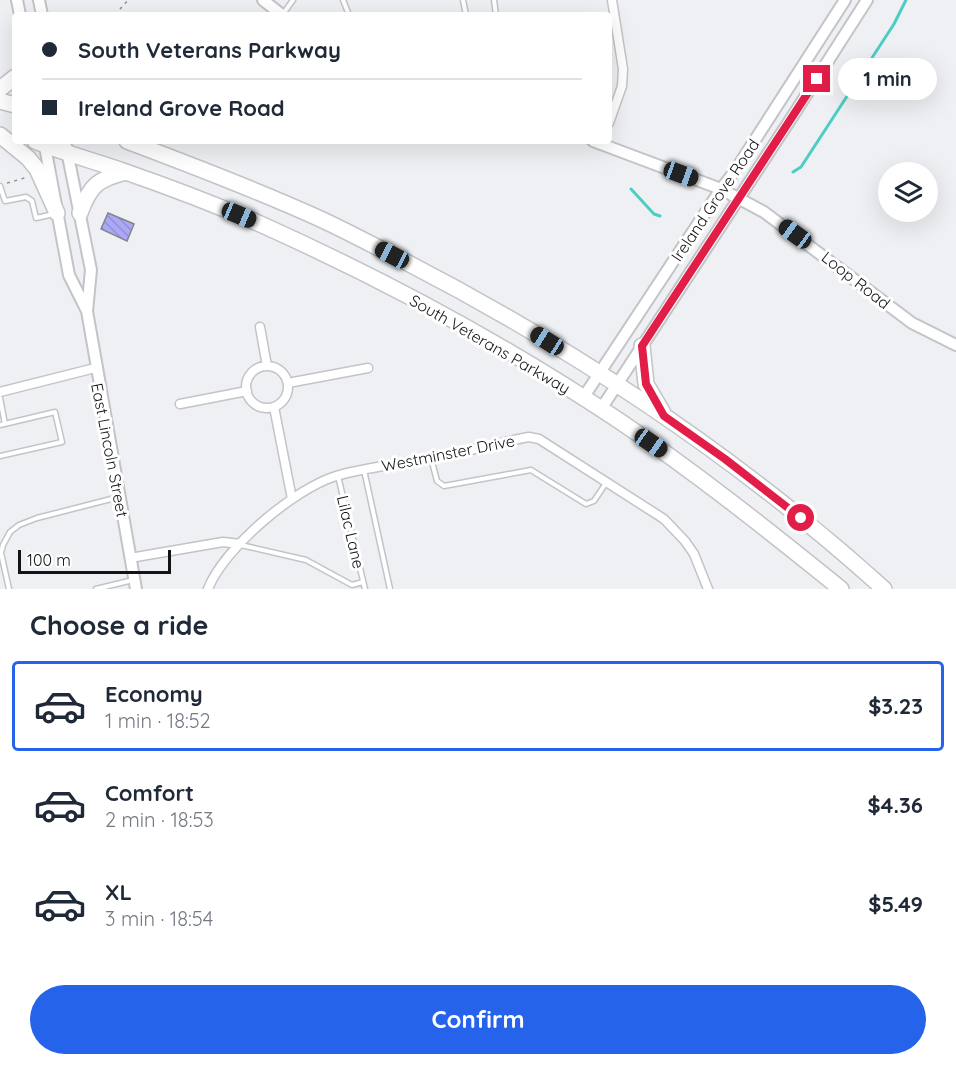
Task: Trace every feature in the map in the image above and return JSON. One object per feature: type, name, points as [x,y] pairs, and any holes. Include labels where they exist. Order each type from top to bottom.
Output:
[{"type":"highway","points":[[0,89],[12,79]]},
{"type":"highway","points":[[0,135],[28,158],[37,169],[57,213]]},
{"type":"highway","name":"South Veterans Parkway","points":[[135,144],[249,188],[346,231],[461,290],[599,373],[664,416],[786,506],[884,589]]},
{"type":"highway","name":"South Veterans Parkway","points":[[66,147],[258,223],[373,278],[509,351],[600,409],[740,508],[841,589]]},
{"type":"highway","points":[[80,213],[86,197],[96,184],[106,178],[126,172]]},
{"type":"highway","points":[[642,346],[646,384],[664,416]]},
{"type":"main road","points":[[263,0],[278,12]]},
{"type":"main road","name":"Ireland Grove Road","points":[[583,398],[735,171],[844,0]]},
{"type":"main road","name":"Ireland Grove Road","points":[[600,409],[867,0]]},
{"type":"main road","name":"East Lincoln Street","points":[[42,144],[69,275],[87,311]]},
{"type":"main road","name":"Loop Road","points":[[604,144],[739,197],[792,231],[912,323],[956,345]]},
{"type":"main road","name":"East Lincoln Street","points":[[66,147],[91,270],[87,311],[95,368],[135,584]]},
{"type":"street","points":[[612,0],[613,25],[623,69],[622,86],[612,114]]},
{"type":"street","points":[[260,327],[267,366]]},
{"type":"street","points":[[267,366],[278,369],[288,383],[284,401],[274,407],[260,407],[249,398],[247,391],[249,377],[253,371],[267,366]]},
{"type":"street","points":[[0,392],[95,368]]},
{"type":"street","points":[[288,383],[368,368]]},
{"type":"street","points":[[180,404],[247,391]]},
{"type":"street","points":[[274,407],[292,499]]},
{"type":"street","name":"Westminster Drive","points":[[208,589],[240,544],[261,522],[292,499],[338,476],[534,437],[664,519],[694,554],[708,589]]},
{"type":"street","points":[[130,558],[224,542],[240,544]]},
{"type":"lane","points":[[0,186],[5,201],[26,197],[32,201],[36,218],[57,213]]},
{"type":"lane","points":[[0,398],[6,424]]},
{"type":"lane","points":[[0,425],[55,412],[62,442],[0,456]]},
{"type":"lane","points":[[431,458],[437,481],[444,486],[531,470],[586,504],[594,501],[606,483]]},
{"type":"lane","points":[[364,469],[390,589]]},
{"type":"lane","name":"Lilac Lane","points":[[338,476],[365,589]]},
{"type":"lane","points":[[9,589],[2,553],[3,545],[10,532],[19,525],[37,518],[119,497]]},
{"type":"lane","points":[[240,544],[306,560],[352,585],[363,582]]},
{"type":"lane","points":[[96,589],[135,584]]},
{"type":"path","points":[[118,12],[128,0]]},
{"type":"path","points":[[0,186],[32,176]]},
{"type":"building","points":[[108,213],[134,224],[127,241],[101,229]]},
{"type":"waterway","points":[[793,172],[801,167],[894,24],[906,0]]},
{"type":"waterway","points":[[631,189],[654,214],[660,216]]},
{"type":"route","points":[[801,518],[725,459],[664,416],[646,384],[642,346],[817,79]]}]
